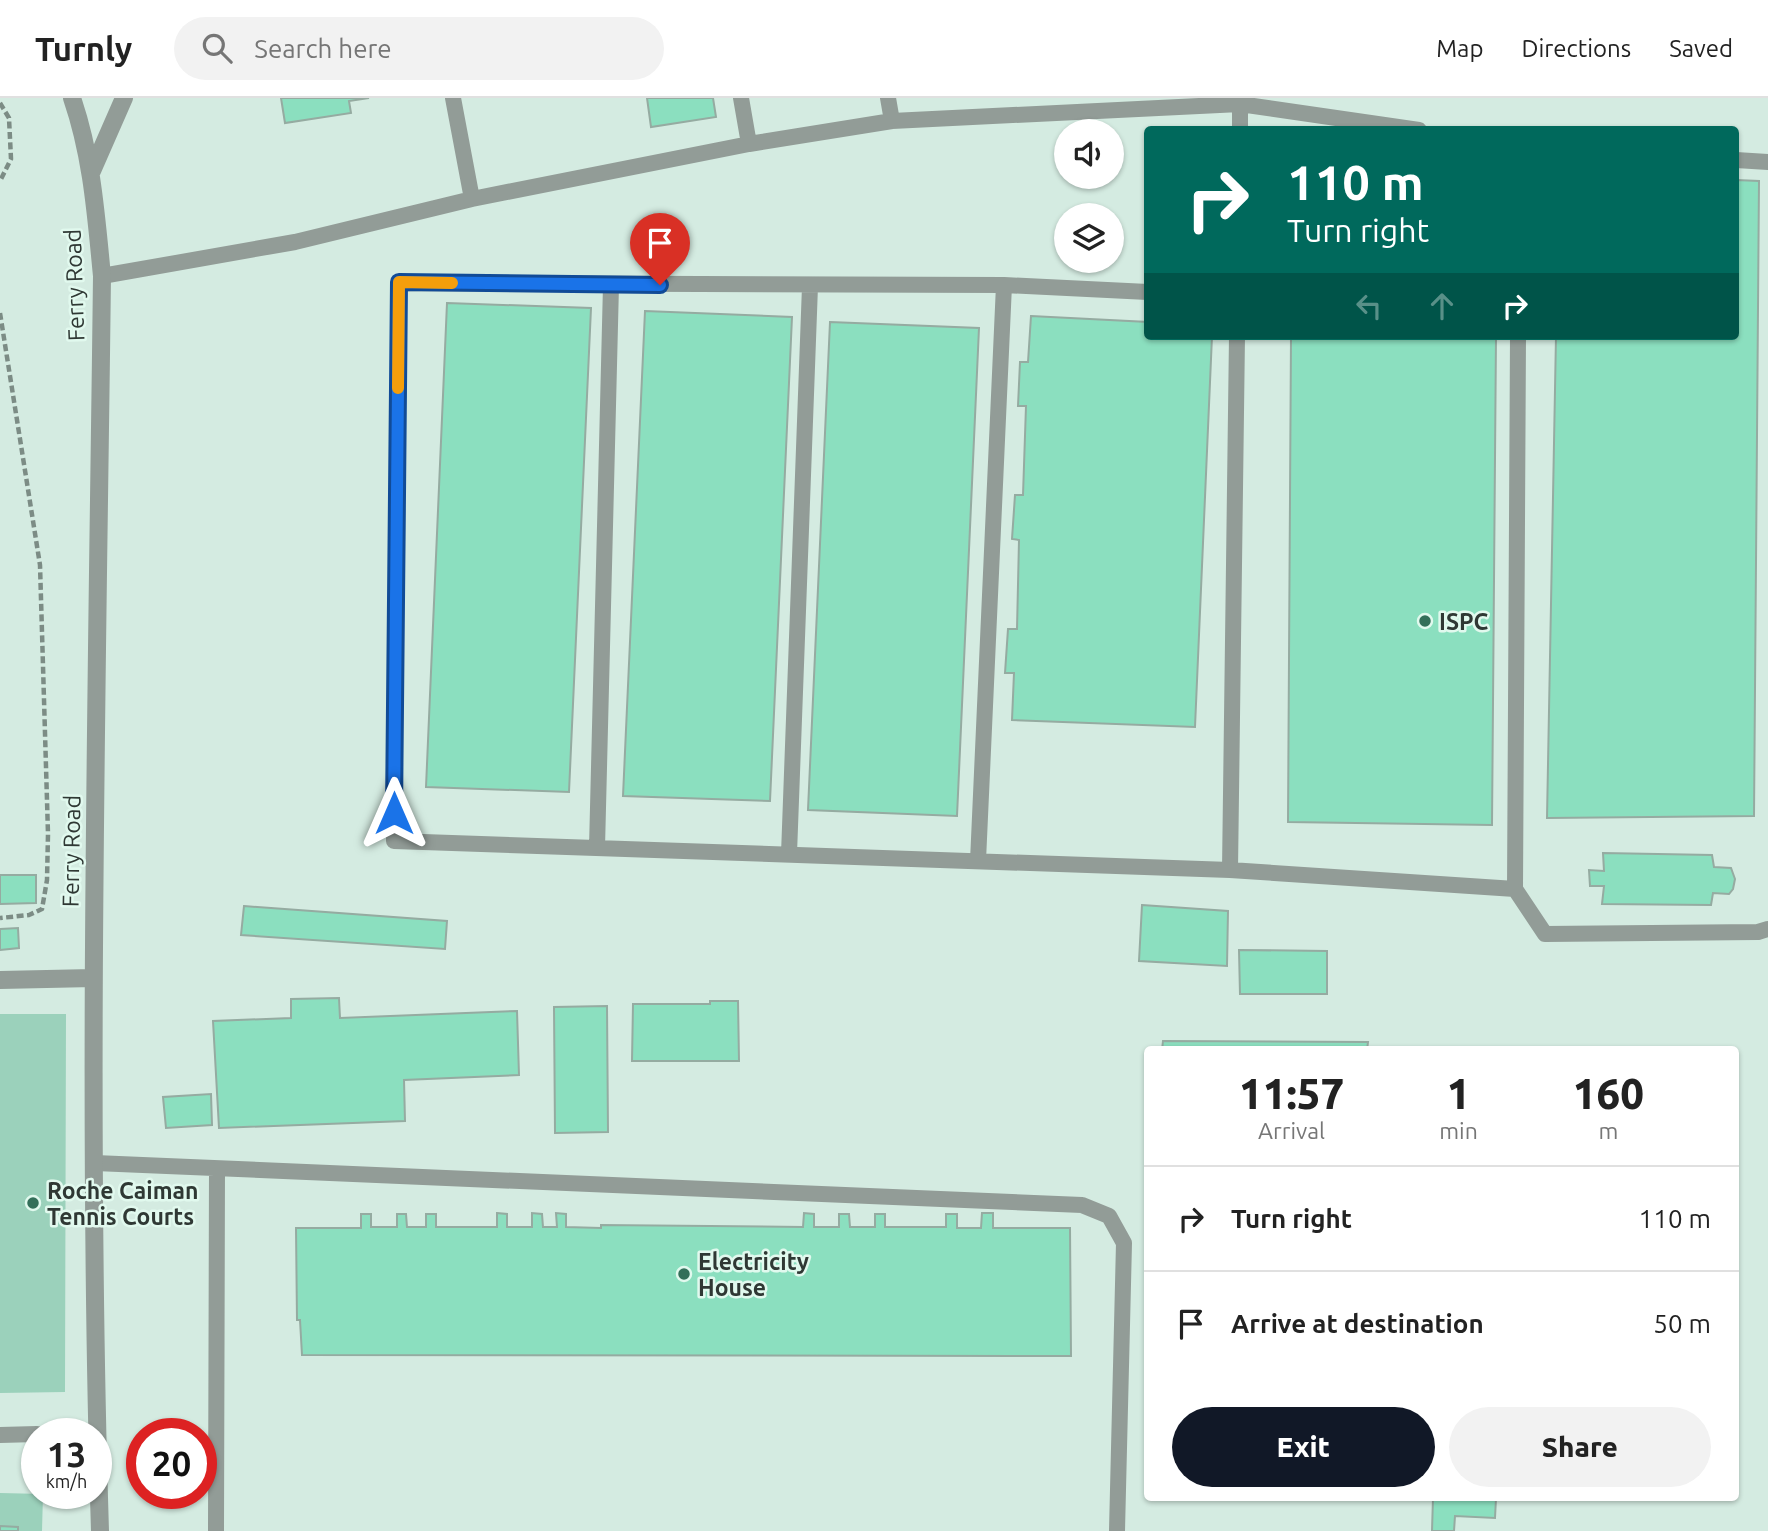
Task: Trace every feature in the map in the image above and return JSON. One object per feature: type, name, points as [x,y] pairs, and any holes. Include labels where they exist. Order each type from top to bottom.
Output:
[{"type":"street","name":"Ferry Road","points":[[72,98],[92,172],[102,276],[93,978],[96,1418]]},
{"type":"street","name":"Ferry Road","points":[[92,172],[124,98]]},
{"type":"street","points":[[0,980],[93,978]]},
{"type":"street","name":"Ferry Road","points":[[99,1509],[100,1531]]},
{"type":"lane","points":[[453,98],[472,199]]},
{"type":"lane","points":[[741,98],[749,144]]},
{"type":"lane","points":[[888,98],[891,121]]},
{"type":"lane","points":[[993,98],[994,116]]},
{"type":"lane","points":[[102,276],[295,242],[472,199],[749,144],[891,121],[1240,104],[1391,126]]},
{"type":"lane","points":[[1240,104],[1240,126]]},
{"type":"lane","points":[[1739,160],[1768,162]]},
{"type":"lane","points":[[1144,292],[1004,285],[399,282],[394,841],[1230,870],[1515,889]]},
{"type":"lane","points":[[597,848],[611,285]]},
{"type":"lane","points":[[978,861],[1004,285]]},
{"type":"lane","points":[[789,854],[810,286]]},
{"type":"lane","points":[[1230,870],[1237,340]]},
{"type":"lane","points":[[1518,340],[1515,889],[1545,934],[1758,932],[1768,929]]},
{"type":"lane","points":[[95,1163],[1082,1206],[1109,1216],[1124,1243],[1117,1531]]},
{"type":"lane","points":[[216,1169],[216,1531]]},
{"type":"lane","points":[[0,1435],[21,1434]]},
{"type":"path","points":[[0,103],[9,118],[11,159],[0,181]]},
{"type":"path","points":[[0,313],[40,565],[48,834],[47,880],[42,909],[29,915],[0,918]]},
{"type":"green space","name":"Roche Caiman Tennis Courts","points":[[0,1014],[66,1014],[65,1392],[0,1393]]},
{"type":"green space","points":[[0,1493],[21,1493],[21,1509],[43,1509],[42,1531],[0,1531]]},
{"type":"building","points":[[281,98],[369,98],[349,101],[351,113],[285,123]]},
{"type":"building","points":[[647,98],[713,98],[716,117],[651,127]]},
{"type":"building","points":[[1739,180],[1759,181],[1754,816],[1547,818],[1556,340],[1739,340]]},
{"type":"building","points":[[447,303],[591,308],[569,792],[426,787]]},
{"type":"building","points":[[645,311],[792,317],[770,801],[623,796]]},
{"type":"building","points":[[1031,316],[1144,322],[1144,340],[1212,340],[1195,727],[1012,720],[1014,673],[1005,673],[1008,629],[1017,629],[1019,540],[1012,539],[1015,495],[1023,495],[1026,406],[1018,406],[1020,362],[1028,362]]},
{"type":"building","points":[[830,322],[979,328],[957,816],[808,810]]},
{"type":"building","points":[[1291,340],[1496,340],[1492,825],[1288,822]]},
{"type":"building","points":[[1603,853],[1712,855],[1714,867],[1731,868],[1735,879],[1733,889],[1729,894],[1713,893],[1711,905],[1602,904],[1604,886],[1590,886],[1589,870],[1604,871]]},
{"type":"building","points":[[0,875],[36,875],[36,903],[0,904]]},
{"type":"building","points":[[1142,905],[1228,911],[1227,966],[1139,961]]},
{"type":"building","points":[[244,906],[447,921],[445,949],[241,935]]},
{"type":"building","points":[[18,928],[19,948],[0,950],[0,929]]},
{"type":"building","points":[[1239,950],[1327,951],[1327,994],[1240,994]]},
{"type":"building","points":[[339,998],[340,1018],[517,1011],[519,1075],[404,1080],[405,1121],[219,1128],[213,1021],[291,1018],[291,999]]},
{"type":"building","points":[[710,1001],[738,1001],[739,1061],[632,1061],[633,1004],[710,1004]]},
{"type":"building","points":[[607,1006],[608,1132],[555,1133],[554,1007]]},
{"type":"building","points":[[1163,1041],[1368,1042],[1368,1046],[1162,1046]]},
{"type":"building","points":[[211,1094],[212,1125],[166,1128],[163,1097]]},
{"type":"building","name":"Electricity House","points":[[497,1213],[507,1214],[507,1227],[532,1227],[532,1213],[542,1214],[543,1227],[557,1227],[556,1213],[566,1214],[566,1227],[803,1227],[804,1213],[814,1214],[814,1227],[839,1227],[839,1214],[849,1214],[850,1227],[875,1227],[875,1214],[885,1214],[885,1227],[946,1227],[946,1214],[957,1214],[957,1228],[981,1228],[982,1213],[993,1213],[993,1228],[1070,1228],[1071,1356],[302,1355],[300,1320],[297,1320],[296,1228],[361,1228],[361,1214],[371,1214],[371,1227],[397,1227],[397,1214],[406,1214],[407,1227],[426,1227],[426,1214],[436,1214],[436,1227],[497,1227]]},
{"type":"building","points":[[1433,1501],[1496,1501],[1495,1518],[1455,1516],[1454,1531],[1432,1531]]},
{"type":"building","points":[[0,1526],[18,1527],[18,1531],[0,1531]]},
{"type":"slow traffic","points":[[398,388],[399,282],[452,283]]},
{"type":"place","name":"ISPC","points":[[1425,621]]},
{"type":"place","name":"Roche Caiman Tennis Courts","points":[[33,1203]]},
{"type":"place","name":"Electricity House","points":[[684,1274]]},
{"type":"route","points":[[394,813],[399,282],[660,285]]}]
